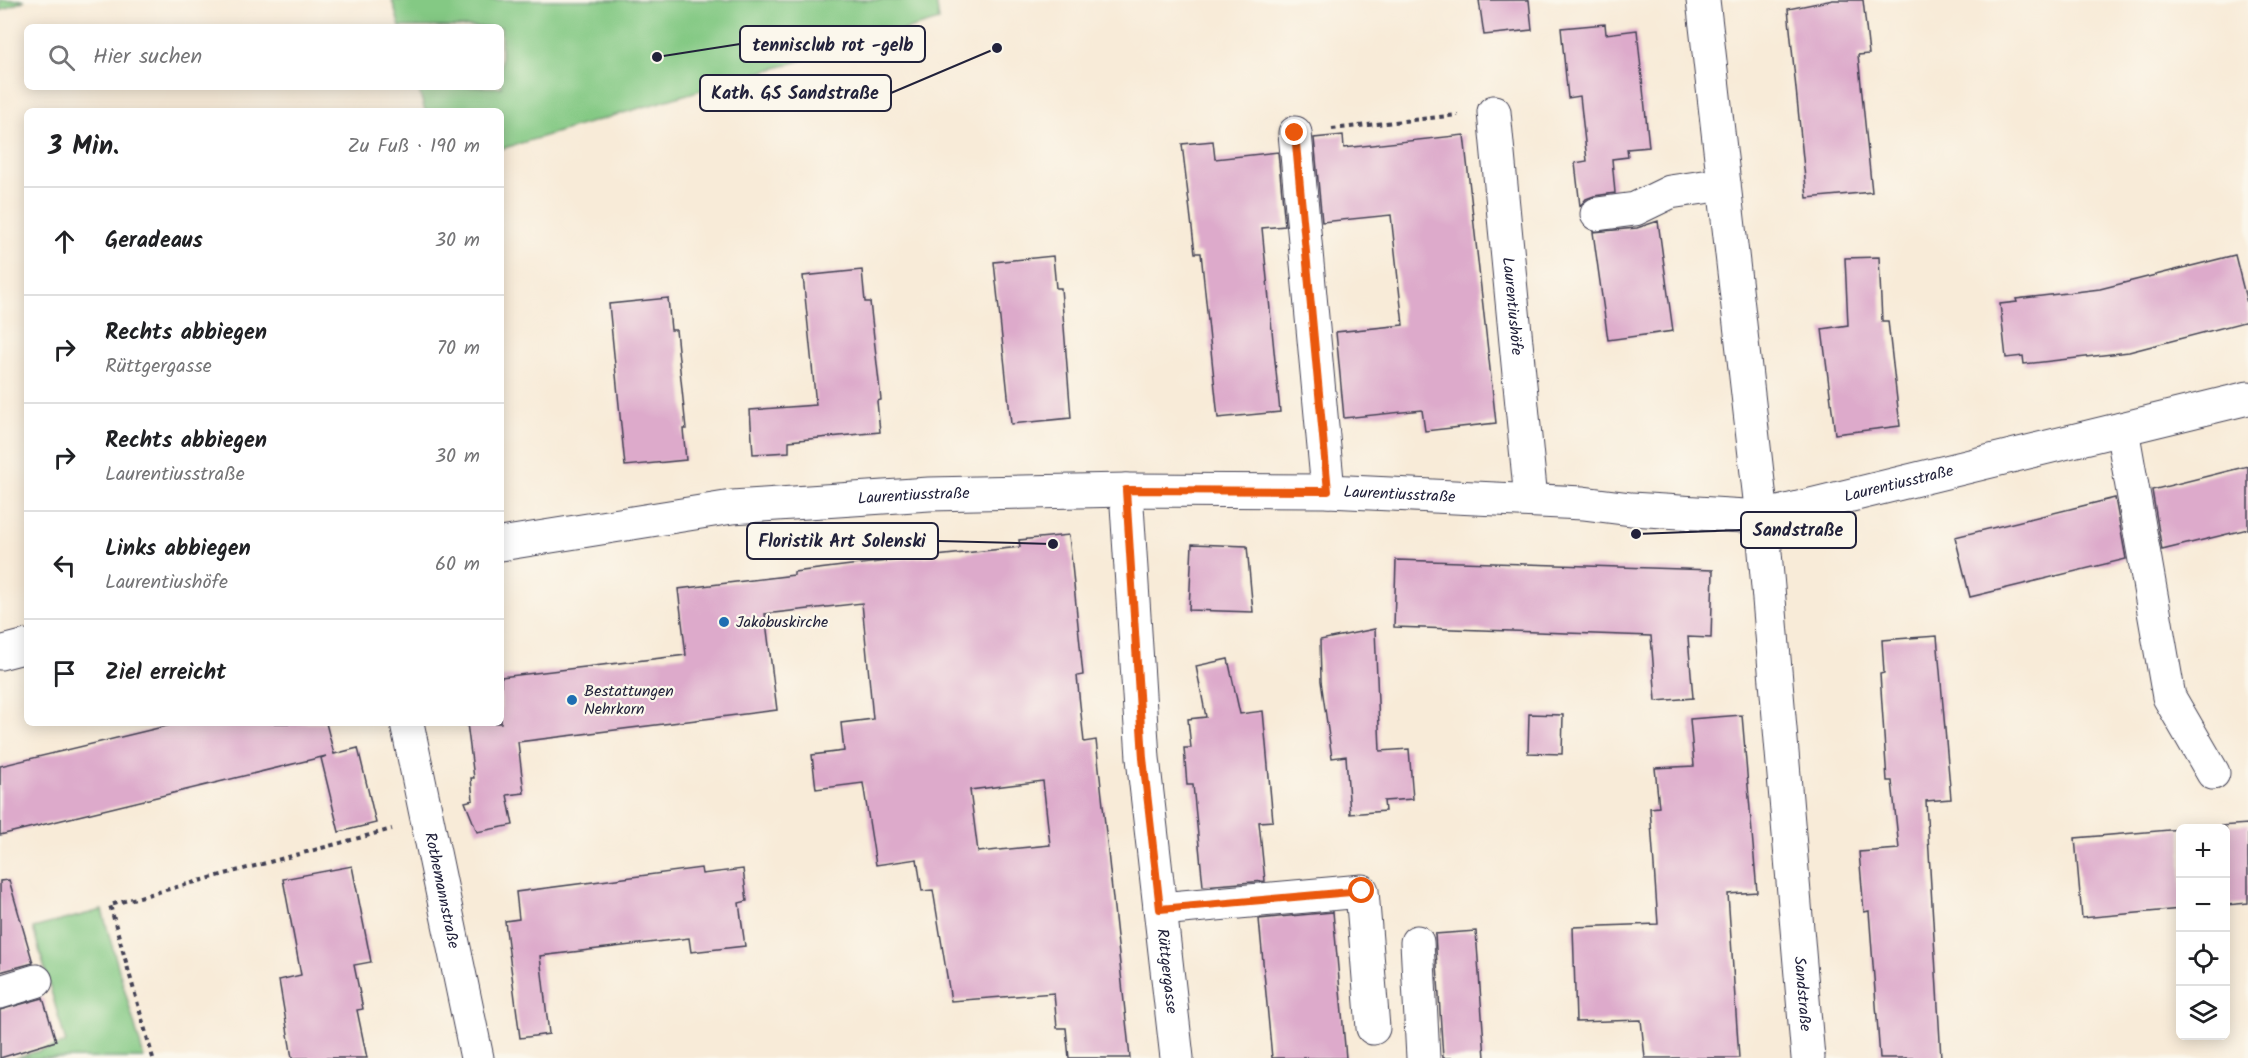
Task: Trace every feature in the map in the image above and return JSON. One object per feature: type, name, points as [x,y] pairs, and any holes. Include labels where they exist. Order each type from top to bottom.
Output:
[{"type":"street","name":"Sandstraße","points":[[1703,0],[1762,517],[1808,1058]]},
{"type":"street","name":"Laurentiushöfe","points":[[1494,112],[1530,500]]},
{"type":"street","points":[[1295,133],[1328,491]]},
{"type":"street","points":[[1597,214],[1635,209],[1670,192],[1724,184]]},
{"type":"street","name":"Laurentiusstraße","points":[[504,544],[732,507],[929,494],[1126,490],[1328,491],[1530,500],[1762,517],[2248,398]]},
{"type":"street","points":[[2122,429],[2169,697],[2213,773]]},
{"type":"street","name":"Rüttgergasse","points":[[1126,490],[1143,758],[1177,1058]]},
{"type":"street","points":[[0,654],[24,647]]},
{"type":"street","name":"Rothemannstraße","points":[[408,726],[477,1058]]},
{"type":"street","points":[[1160,909],[1362,891],[1373,1028]]},
{"type":"street","points":[[1417,942],[1423,1058]]},
{"type":"street","points":[[0,992],[36,981]]},
{"type":"path","points":[[1295,133],[1494,112]]},
{"type":"path","points":[[153,1058],[110,905],[427,819]]},
{"type":"green space","points":[[0,0],[25,0],[0,11]]},
{"type":"green space","points":[[392,0],[936,0],[939,20],[504,148],[504,108],[424,108],[419,90],[504,90],[504,24],[399,24]]},
{"type":"green space","points":[[102,910],[144,1058],[15,1058],[66,1043],[33,928]]},
{"type":"building","points":[[1479,0],[1529,0],[1532,30],[1484,35]]},
{"type":"building","points":[[1833,0],[1863,0],[1869,54],[1858,55],[1872,192],[1807,198],[1788,9]]},
{"type":"building","points":[[1605,24],[1606,34],[1637,30],[1649,147],[1627,149],[1628,157],[1612,159],[1615,193],[1594,196],[1586,199],[1580,206],[1575,163],[1587,161],[1580,96],[1568,98],[1561,28]]},
{"type":"building","points":[[1343,135],[1344,148],[1464,135],[1496,423],[1425,431],[1422,410],[1344,418],[1336,332],[1403,325],[1391,215],[1322,222],[1314,138]]},
{"type":"building","points":[[1213,141],[1215,159],[1278,152],[1285,226],[1262,228],[1280,412],[1218,418],[1201,253],[1195,253],[1182,144]]},
{"type":"building","points":[[1658,221],[1673,331],[1608,340],[1593,232],[1637,228]]},
{"type":"building","points":[[2235,255],[2248,307],[2248,321],[2129,352],[2024,364],[2023,356],[2006,358],[2000,304],[2017,302],[2016,299],[2100,289]]},
{"type":"building","points":[[1053,256],[1056,288],[1061,288],[1071,418],[1011,424],[994,262]]},
{"type":"building","points":[[1879,257],[1882,321],[1888,321],[1900,426],[1835,434],[1822,329],[1848,325],[1845,258]]},
{"type":"building","points":[[862,270],[865,302],[870,302],[881,400],[877,401],[880,432],[789,441],[789,452],[753,454],[750,410],[816,405],[803,276]]},
{"type":"building","points":[[668,298],[671,330],[676,330],[686,429],[683,429],[686,460],[625,466],[609,304]]},
{"type":"building","points":[[2248,466],[2248,529],[2162,550],[2152,490]]},
{"type":"building","points":[[2115,498],[2126,559],[1970,597],[1955,537]]},
{"type":"building","points":[[1069,535],[1083,675],[1077,676],[1084,742],[1096,740],[1130,1058],[1069,1058],[1066,1028],[1057,1028],[1054,993],[951,1001],[933,890],[922,891],[917,859],[876,865],[863,783],[816,789],[812,755],[844,751],[841,723],[873,719],[862,603],[765,614],[777,710],[518,742],[524,793],[507,795],[513,825],[477,832],[465,802],[473,800],[471,778],[474,778],[467,726],[504,726],[504,677],[686,655],[678,589],[794,575],[794,572],[851,565],[1020,547],[1019,540]],"holes":[[[1043,781],[1050,845],[978,852],[970,790]]]},
{"type":"building","points":[[1192,544],[1247,546],[1253,612],[1189,610]]},
{"type":"building","points":[[1396,560],[1713,570],[1711,638],[1688,637],[1693,698],[1656,701],[1651,636],[1394,627]]},
{"type":"building","points":[[1375,629],[1380,751],[1409,749],[1413,799],[1384,801],[1385,811],[1350,814],[1346,756],[1332,758],[1321,681],[1320,640]]},
{"type":"building","points":[[1937,636],[1951,799],[1926,801],[1941,1058],[1880,1058],[1869,911],[1864,912],[1859,852],[1899,849],[1892,781],[1887,781],[1880,674],[1884,673],[1882,640]]},
{"type":"building","points":[[1228,659],[1240,714],[1263,711],[1273,821],[1259,822],[1265,881],[1203,886],[1193,785],[1187,785],[1184,748],[1191,748],[1188,719],[1206,717],[1196,666]]},
{"type":"building","points":[[1529,714],[1563,715],[1562,754],[1528,753]]},
{"type":"building","points":[[1742,715],[1757,892],[1728,894],[1739,1058],[1645,1058],[1641,1020],[1576,1022],[1573,927],[1658,924],[1650,808],[1659,807],[1655,768],[1694,766],[1690,719]]},
{"type":"building","points":[[167,726],[327,726],[334,754],[358,748],[376,823],[339,832],[321,758],[326,756],[0,835],[0,766]]},
{"type":"building","points":[[2248,824],[2248,903],[2230,905],[2230,825]]},
{"type":"building","points":[[2176,829],[2176,909],[2082,918],[2075,838]]},
{"type":"building","points":[[352,866],[371,962],[354,965],[363,1009],[357,1010],[367,1058],[292,1058],[279,980],[301,975],[283,879]]},
{"type":"building","points":[[701,868],[702,874],[743,869],[747,901],[739,903],[745,946],[691,952],[689,938],[540,956],[549,1034],[520,1038],[505,921],[519,919],[516,892]]},
{"type":"building","points":[[9,880],[33,963],[0,972],[0,881]]},
{"type":"building","points":[[1333,912],[1346,1058],[1272,1058],[1259,919]]},
{"type":"building","points":[[1476,931],[1485,1058],[1443,1058],[1435,934]]},
{"type":"building","points":[[43,998],[56,1041],[0,1058],[0,1010]]},
{"type":"place","name":"Kath. GS Sandstraße","points":[[997,48]]},
{"type":"place","name":"tennisclub rot -gelb","points":[[657,57]]},
{"type":"place","name":"Sandstraße","points":[[1636,534]]},
{"type":"place","name":"Floristik Art Solenski","points":[[1053,544]]},
{"type":"place","name":"Jakobuskirche","points":[[724,622]]},
{"type":"place","name":"Bestattungen Nehrkorn","points":[[572,700]]},
{"type":"route","points":[[1295,133],[1328,491],[1126,490],[1143,758],[1160,909],[1362,891]]}]
